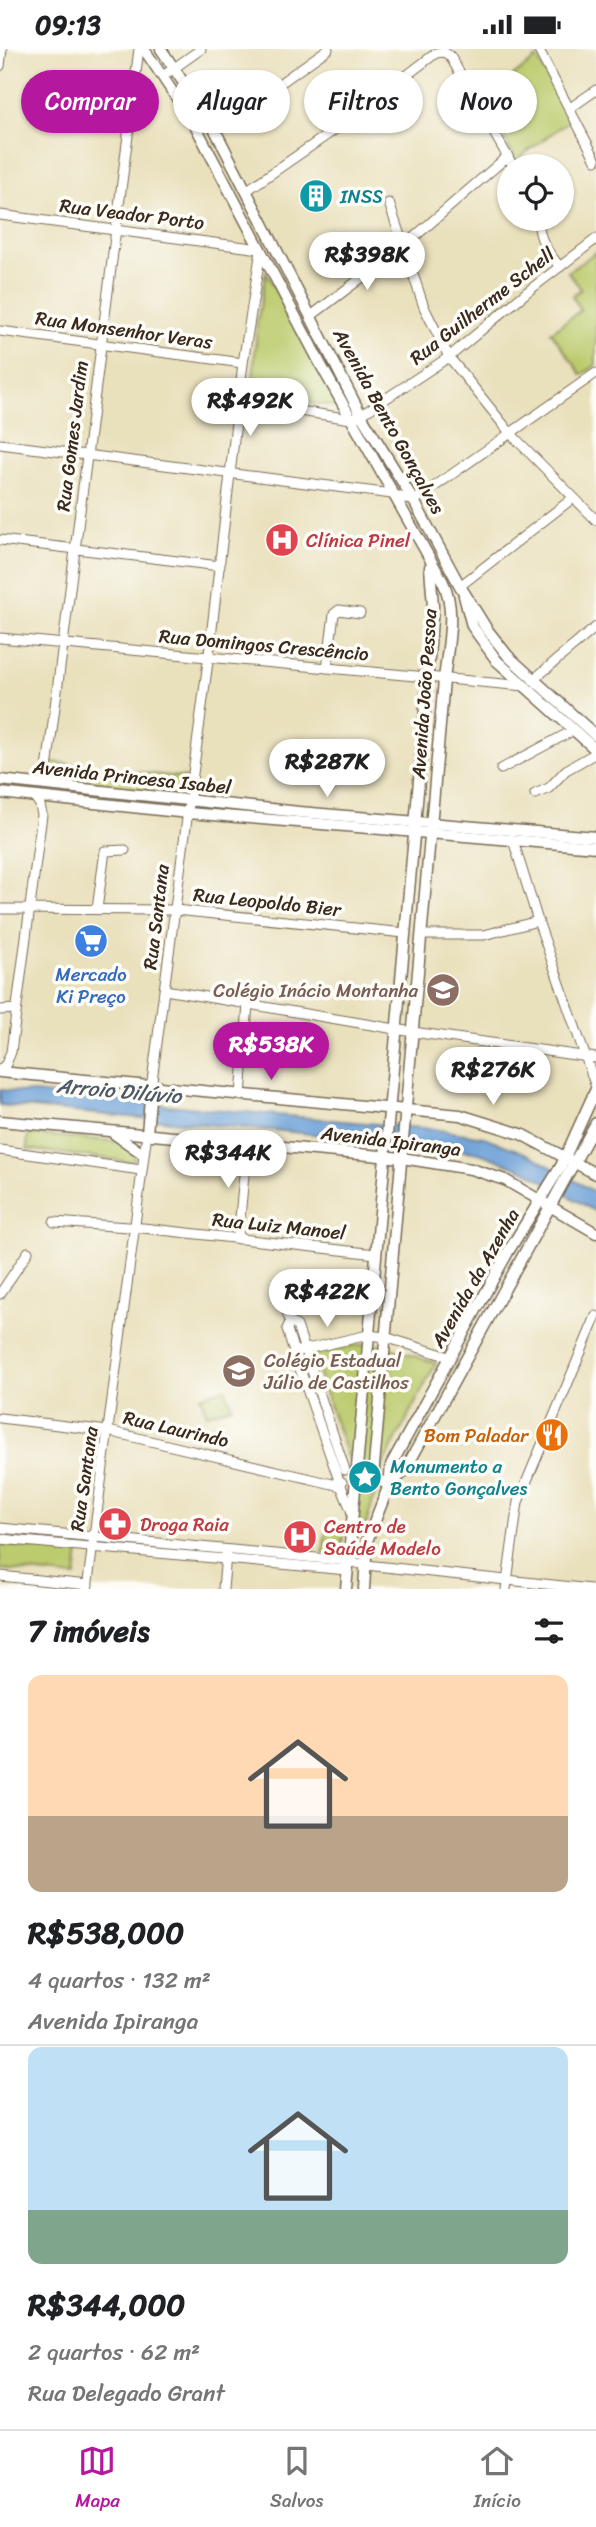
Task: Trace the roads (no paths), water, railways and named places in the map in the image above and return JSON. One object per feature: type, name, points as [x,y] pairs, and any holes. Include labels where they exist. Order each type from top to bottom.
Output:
[{"type":"main road","name":"Avenida Bento Gonçalves","points":[[141,49],[163,76],[196,127],[260,249],[356,417],[414,501],[486,628],[529,683],[596,751]]},
{"type":"main road","name":"Avenida Bento Gonçalves","points":[[161,49],[175,68]]},
{"type":"main road","name":"Avenida Bento Gonçalves","points":[[217,133],[311,316],[392,494],[427,557]]},
{"type":"main road","name":"Avenida João Pessoa","points":[[389,1485],[373,1477],[449,615],[446,589],[427,557]]},
{"type":"main road","name":"Avenida João Pessoa","points":[[346,1589],[433,606],[432,575],[427,557]]},
{"type":"main road","name":"Avenida Bento Gonçalves","points":[[461,588],[472,626],[497,661],[596,736]]},
{"type":"main road","points":[[449,615],[461,618],[472,626]]},
{"type":"main road","name":"Avenida Princesa Isabel","points":[[0,780],[414,828]]},
{"type":"main road","name":"Avenida Princesa Isabel","points":[[0,793],[188,813],[596,837]]},
{"type":"main road","name":"Avenida Princesa Isabel","points":[[431,829],[596,848]]},
{"type":"main road","name":"Avenida Ipiranga","points":[[0,1071],[151,1093],[241,1096],[388,1113],[460,1115],[493,1123],[521,1134],[568,1164],[596,1174]]},
{"type":"main road","name":"Avenida da Azenha","points":[[568,1164],[596,1088]]},
{"type":"main road","name":"Rua Santana","points":[[147,1130],[151,1093]]},
{"type":"main road","name":"Avenida Ipiranga","points":[[0,1121],[111,1131],[147,1130],[247,1143],[402,1152],[505,1180],[549,1199],[596,1233]]},
{"type":"main road","name":"Avenida da Azenha","points":[[389,1485],[404,1472],[568,1164],[596,1123]]},
{"type":"main road","points":[[111,1131],[143,1155]]},
{"type":"main road","name":"Avenida da Azenha","points":[[366,1565],[367,1541],[389,1485],[391,1465],[508,1252],[549,1199]]},
{"type":"main road","points":[[364,1589],[366,1565]]},
{"type":"street","points":[[0,66],[2,49]]},
{"type":"street","name":"Rua Gomes Jardim","points":[[45,785],[141,49]]},
{"type":"street","points":[[163,76],[201,49]]},
{"type":"street","points":[[290,76],[328,49]]},
{"type":"street","points":[[538,49],[596,160]]},
{"type":"street","points":[[246,191],[343,124],[436,53],[444,52],[450,56],[507,154]]},
{"type":"street","points":[[569,109],[596,90]]},
{"type":"street","points":[[311,316],[405,245],[497,166]]},
{"type":"street","points":[[389,203],[424,307],[449,357],[511,434],[596,520]]},
{"type":"street","name":"Rua Veador Porto","points":[[0,215],[260,249]]},
{"type":"street","points":[[539,231],[544,247],[560,267]]},
{"type":"street","name":"Rua Guilherme Schell","points":[[356,417],[449,357],[596,239]]},
{"type":"street","name":"Rua Santana","points":[[151,1093],[230,474],[242,403],[243,363],[260,249]]},
{"type":"street","name":"Rua Monsenhor Veras","points":[[0,331],[243,363]]},
{"type":"street","points":[[0,444],[392,494],[414,501],[596,373]]},
{"type":"street","points":[[242,403],[356,417]]},
{"type":"street","points":[[461,588],[573,498]]},
{"type":"street","points":[[0,540],[220,566]]},
{"type":"street","points":[[327,668],[334,614],[339,610],[360,613]]},
{"type":"street","points":[[529,683],[596,627]]},
{"type":"street","name":"Rua Domingos Crescêncio","points":[[0,638],[444,680],[529,683]]},
{"type":"street","points":[[501,769],[574,730]]},
{"type":"street","points":[[535,794],[549,788],[566,770],[596,751]]},
{"type":"street","points":[[0,1071],[11,1052],[41,814],[35,797]]},
{"type":"street","points":[[41,814],[55,799]]},
{"type":"street","points":[[513,840],[596,1088]]},
{"type":"street","points":[[97,909],[105,851],[125,851]]},
{"type":"street","name":"Rua Leopoldo Bier","points":[[0,909],[175,910],[405,933]]},
{"type":"street","points":[[422,935],[484,935],[538,921]]},
{"type":"street","points":[[165,990],[413,1032],[596,1058]]},
{"type":"street","points":[[241,1096],[248,1004]]},
{"type":"street","points":[[0,1010],[16,1009]]},
{"type":"street","points":[[11,1052],[20,1075]]},
{"type":"street","name":"Rua Santana","points":[[88,1587],[147,1130]]},
{"type":"street","points":[[238,1239],[247,1143]]},
{"type":"street","points":[[0,1150],[126,1170],[141,1170]]},
{"type":"street","points":[[126,1170],[143,1155]]},
{"type":"street","name":"Rua Luiz Manoel","points":[[54,1222],[376,1254]]},
{"type":"street","points":[[0,1294],[28,1252]]},
{"type":"street","points":[[286,1309],[290,1322],[287,1329],[293,1352],[353,1513]]},
{"type":"street","points":[[506,1585],[518,1502],[596,1316]]},
{"type":"street","points":[[290,1322],[297,1326],[345,1469],[341,1486]]},
{"type":"street","points":[[293,1352],[368,1335],[385,1336],[449,1357]]},
{"type":"street","name":"Rua Laurindo","points":[[0,1418],[108,1431],[341,1486]]},
{"type":"street","points":[[345,1469],[359,1460]]},
{"type":"street","points":[[0,1528],[32,1537]]},
{"type":"street","points":[[0,1539],[32,1537],[93,1543],[160,1555],[226,1555],[348,1566],[366,1565],[506,1585],[592,1589]]},
{"type":"street","points":[[93,1543],[162,1544],[226,1555]]},
{"type":"street","points":[[160,1555],[162,1544]]},
{"type":"street","points":[[223,1589],[226,1555]]},
{"type":"street","points":[[0,1577],[88,1587]]},
{"type":"water","name":"Arroio Dilúvio","points":[[0,1090],[433,1129],[484,1137],[532,1156],[596,1193],[596,1212],[525,1170],[479,1153],[430,1145],[0,1105]]},
{"type":"place","name":"INSS","points":[[316,196]]},
{"type":"place","name":"Clínica Pinel","points":[[282,540]]},
{"type":"place","name":"Mercado Ki Preço","points":[[91,941]]},
{"type":"place","name":"Colégio Inácio Montanha","points":[[443,990]]},
{"type":"place","name":"Colégio Estadual Júlio de Castilhos","points":[[239,1371]]},
{"type":"place","name":"Bom Paladar","points":[[552,1435]]},
{"type":"place","name":"Monumento a Bento Gonçalves","points":[[365,1477]]},
{"type":"place","name":"Droga Raia","points":[[115,1524]]},
{"type":"place","name":"Centro de Saúde Modelo","points":[[300,1537]]}]
